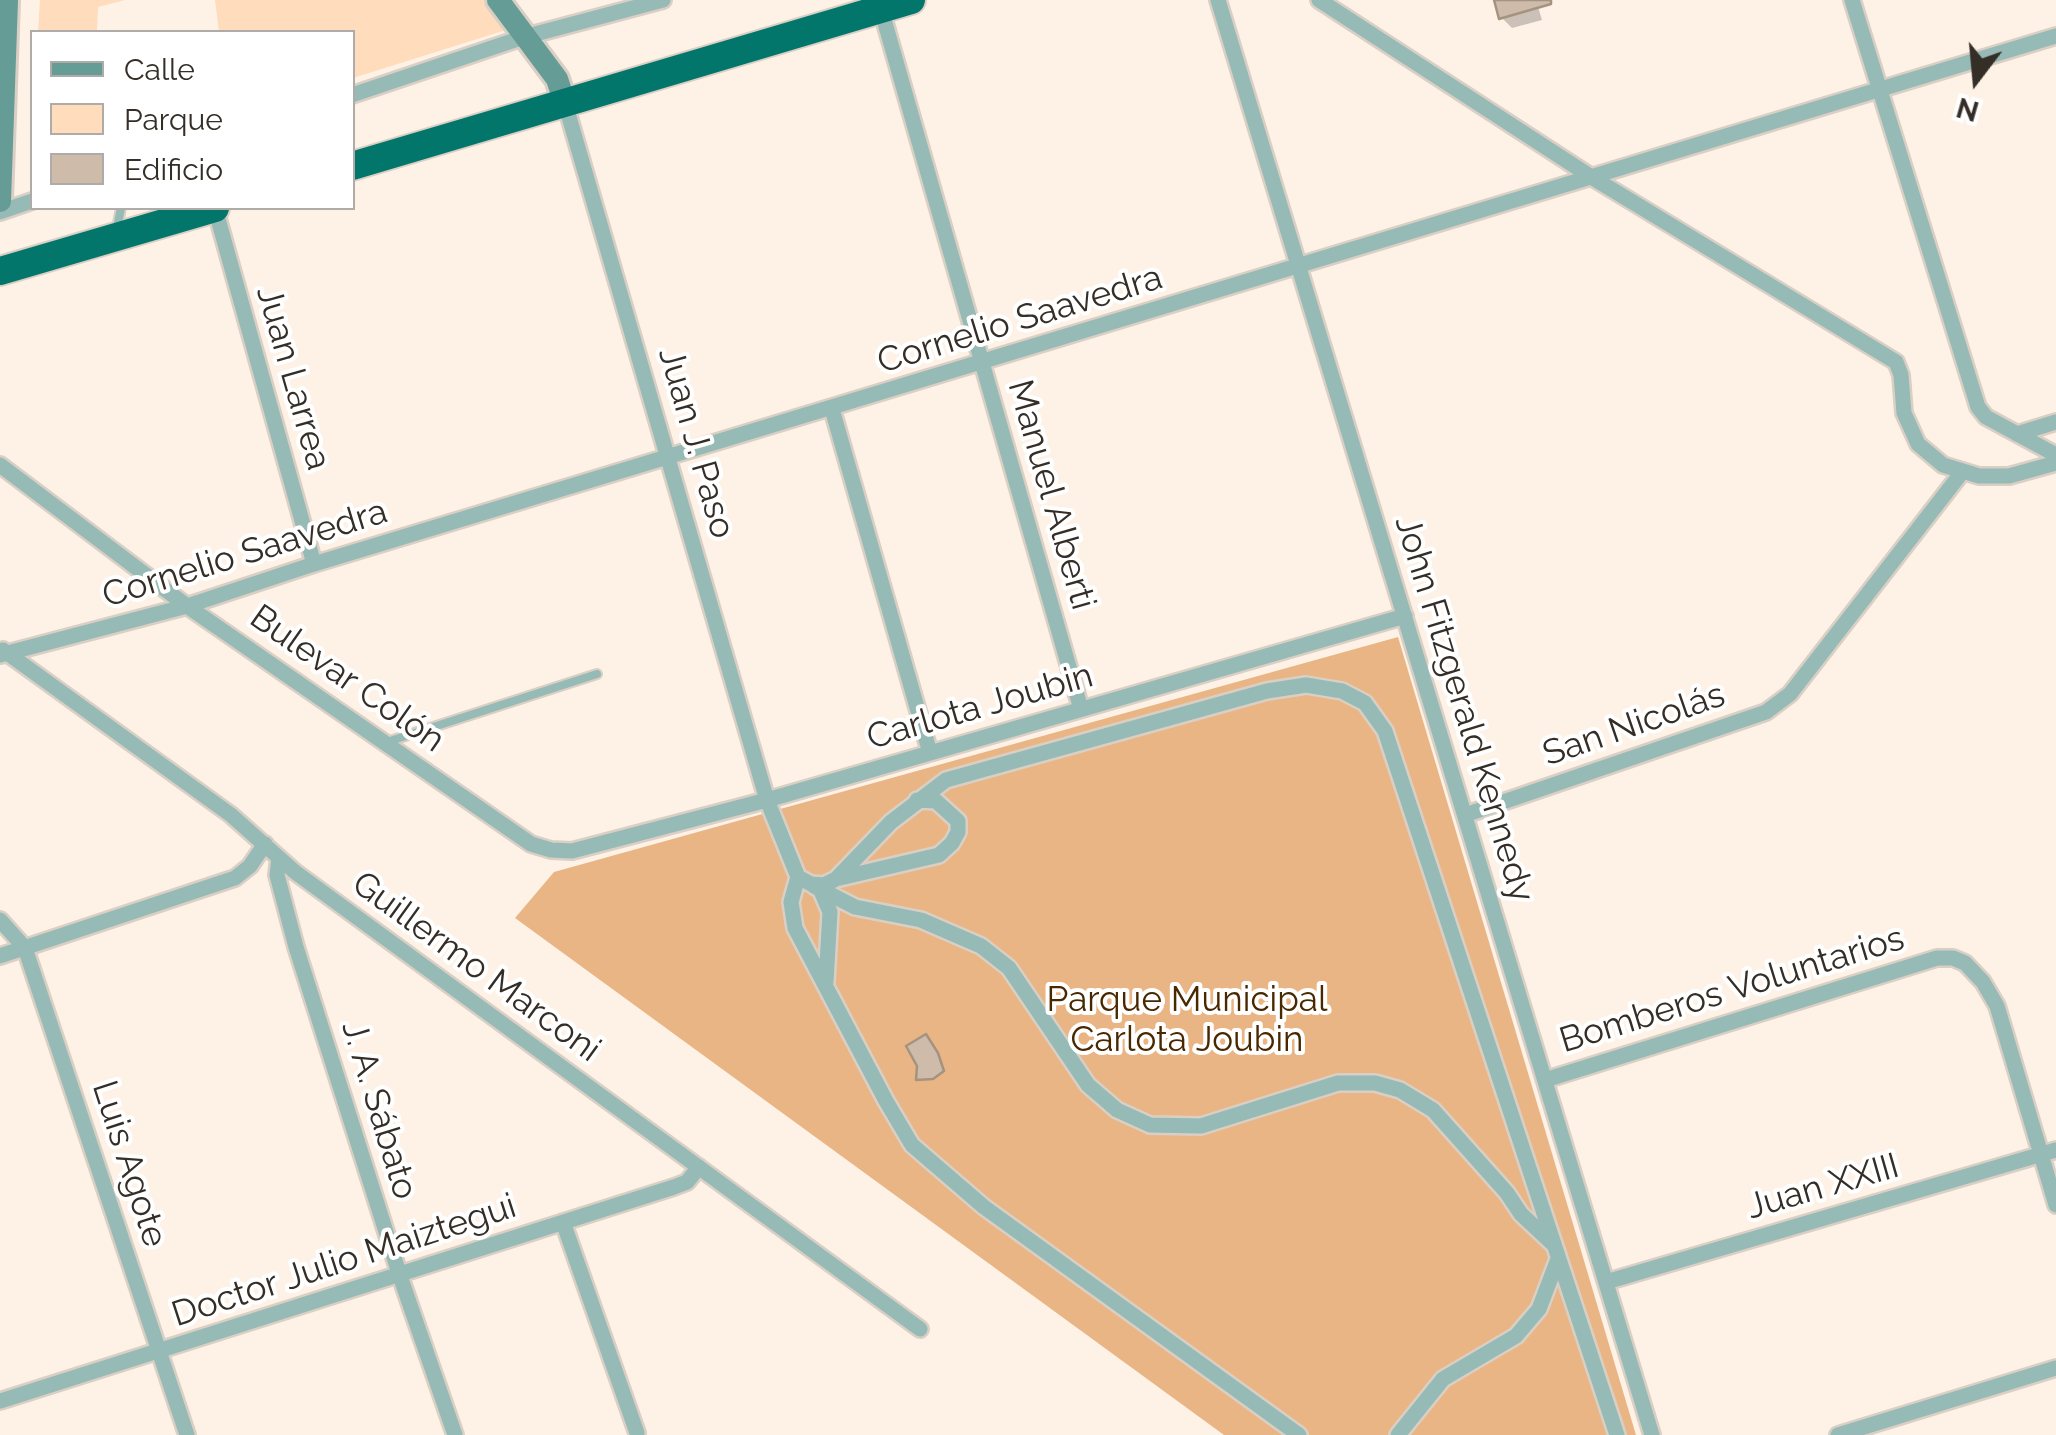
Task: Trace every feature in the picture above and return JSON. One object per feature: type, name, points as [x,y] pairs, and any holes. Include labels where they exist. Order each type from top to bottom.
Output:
[{"type":"highway","points":[[355,165],[911,0]]},
{"type":"highway","points":[[0,271],[208,210]]},
{"type":"main road","points":[[0,201],[7,0]]},
{"type":"main road","points":[[498,0],[556,79],[565,103]]},
{"type":"street","points":[[355,94],[524,38],[663,0]]},
{"type":"street","name":"John Fitzgerald Kennedy","points":[[1218,0],[1652,1435]]},
{"type":"street","points":[[1319,0],[1593,178],[1896,362],[1904,413],[1918,444],[1942,465],[1979,476],[2009,476],[2056,459]]},
{"type":"street","points":[[1852,0],[1978,408],[1986,417],[2056,459]]},
{"type":"street","name":"Manuel Alberti","points":[[881,9],[1081,710]]},
{"type":"street","name":"Cornelio Saavedra","points":[[2,652],[187,606],[314,564],[2056,36]]},
{"type":"street","name":"Juan J. Paso","points":[[565,103],[767,800],[810,884]]},
{"type":"street","points":[[0,212],[30,202]]},
{"type":"street","name":"Juan Larrea","points":[[216,210],[314,564]]},
{"type":"street","points":[[832,409],[930,753]]},
{"type":"street","points":[[2016,434],[2056,422]]},
{"type":"street","name":"Bulevar Colón","points":[[0,464],[187,606],[531,844],[572,851]]},
{"type":"street","name":"San Nicolás","points":[[1464,814],[1766,712],[1790,694],[1963,472]]},
{"type":"street","name":"Carlota Joubin","points":[[572,851],[767,800],[1405,616]]},
{"type":"street","name":"Guillermo Marconi","points":[[2,652],[231,815],[278,858],[920,1329]]},
{"type":"street","points":[[836,879],[916,800],[946,780],[1267,691],[1306,684],[1342,691],[1364,703],[1385,731],[1616,1434]]},
{"type":"street","points":[[916,800],[936,801],[958,821],[952,843],[939,854],[824,885],[810,884],[790,902],[795,928],[912,1145],[984,1207],[1299,1435]]},
{"type":"street","points":[[0,956],[235,878],[250,866],[264,844]]},
{"type":"street","name":"J. A. Sábato","points":[[278,858],[277,875],[296,947],[399,1273],[455,1435]]},
{"type":"street","points":[[810,884],[830,912],[826,986]]},
{"type":"street","points":[[810,884],[855,907],[921,920],[981,946],[1009,968],[1088,1085],[1117,1110],[1150,1126],[1201,1126],[1338,1083],[1376,1083],[1400,1090],[1433,1110],[1556,1252]]},
{"type":"street","name":"Luis Agote","points":[[0,920],[25,948],[188,1435]]},
{"type":"street","name":"Bomberos Voluntarios","points":[[1545,1080],[1938,958],[1954,958],[1965,963],[1983,982],[1996,1006],[2048,1152]]},
{"type":"street","points":[[2048,1152],[2056,1205]]},
{"type":"street","name":"Juan XXIII","points":[[1606,1282],[2048,1152]]},
{"type":"street","name":"Doctor Julio Maiztegui","points":[[0,1401],[674,1187],[687,1182],[699,1168]]},
{"type":"street","points":[[563,1222],[637,1434]]},
{"type":"street","points":[[1398,1435],[1443,1380],[1516,1336],[1539,1309],[1556,1252]]},
{"type":"street","points":[[1838,1435],[2056,1368]]},
{"type":"lane","points":[[116,236],[121,210]]},
{"type":"lane","points":[[387,742],[597,674]]},
{"type":"green space","points":[[40,0],[125,0],[98,7],[97,30],[38,30]]},
{"type":"green space","points":[[215,0],[485,0],[506,30],[355,77],[355,30],[219,30]]},
{"type":"green space","name":"Parque Municipal Carlota Joubin","points":[[1398,637],[1636,1435],[1224,1435],[515,918],[554,872]]},
{"type":"building","points":[[1494,0],[1551,0],[1551,4],[1499,19]]},
{"type":"building","points":[[926,1034],[944,1071],[933,1079],[916,1080],[917,1066],[906,1046]]}]
